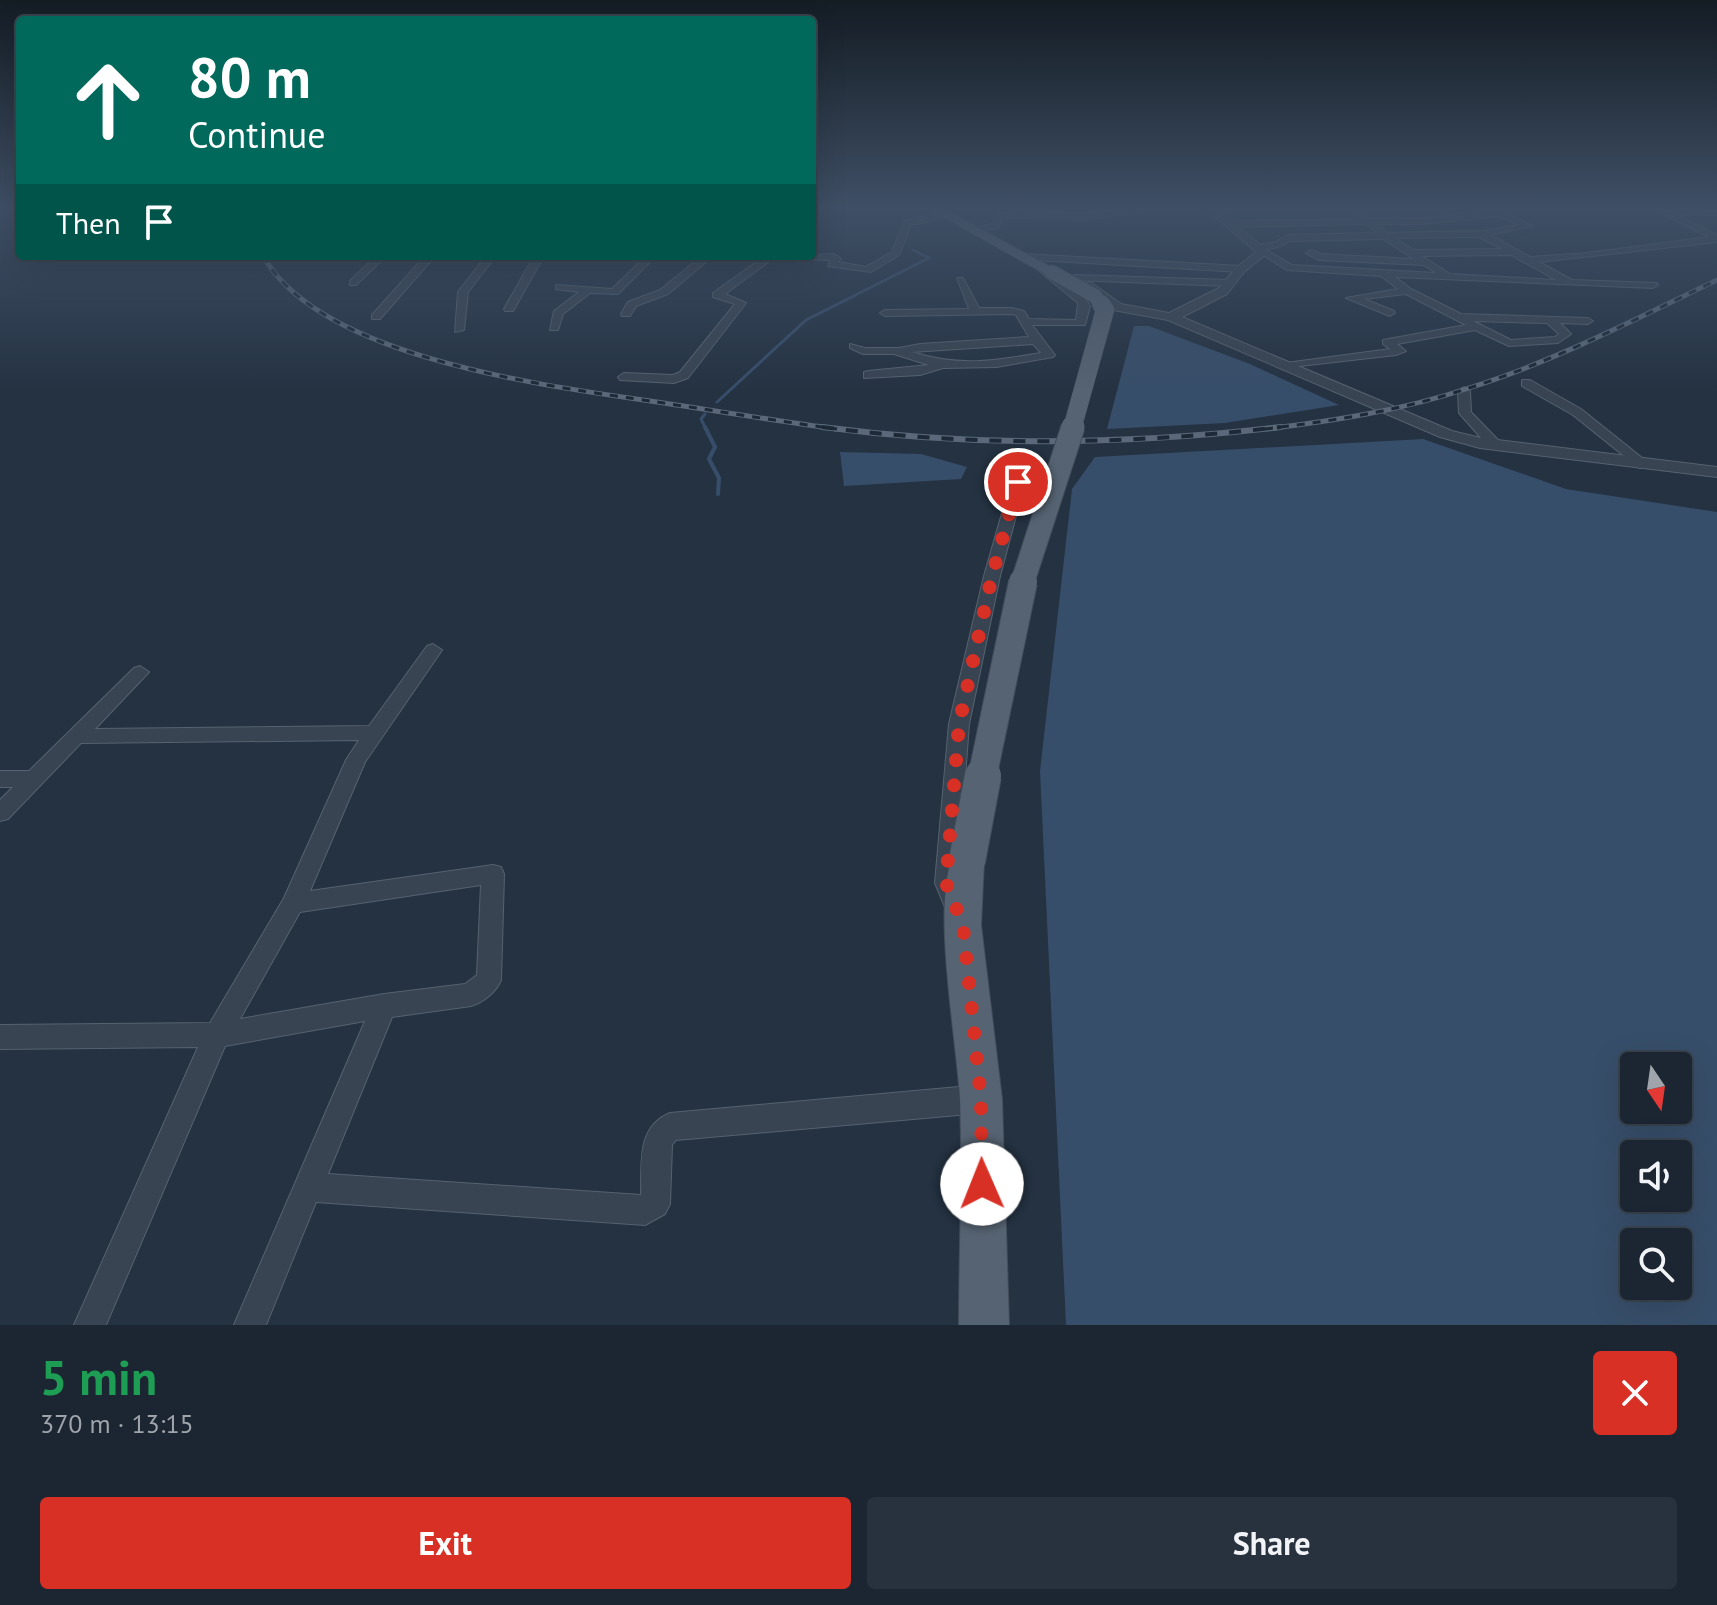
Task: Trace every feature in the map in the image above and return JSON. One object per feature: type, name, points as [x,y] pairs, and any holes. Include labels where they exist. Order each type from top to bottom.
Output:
[{"type":"main road","points":[[984,1325],[981,1099],[963,925],[967,861],[1021,588],[1043,511],[1095,362],[1105,310],[1095,296],[1048,269]]},
{"type":"street","points":[[353,283],[368,269]]},
{"type":"street","points":[[376,317],[419,269]]},
{"type":"street","points":[[459,330],[463,292],[481,269]]},
{"type":"street","points":[[509,309],[532,269]]},
{"type":"street","points":[[560,287],[617,291],[639,269]]},
{"type":"street","points":[[626,314],[632,304],[664,292],[692,269]]},
{"type":"street","points":[[624,377],[674,379],[684,375],[741,303],[717,295],[753,269]]},
{"type":"street","points":[[1025,322],[1079,324],[1085,306],[1047,269]]},
{"type":"street","points":[[1048,269],[1117,307],[1171,317],[1446,434],[1495,445],[1717,472]]},
{"type":"street","points":[[1066,269],[1230,283]]},
{"type":"street","points":[[1225,269],[1241,269]]},
{"type":"street","points":[[1171,317],[1223,291],[1241,269]]},
{"type":"street","points":[[1301,269],[1571,284],[1653,285]]},
{"type":"street","points":[[1437,269],[1448,276]]},
{"type":"street","points":[[1545,269],[1571,284]]},
{"type":"street","points":[[1385,274],[1407,291],[1454,317],[1518,345],[1558,340],[1566,334],[1550,320]]},
{"type":"street","points":[[960,280],[975,311]]},
{"type":"street","points":[[554,328],[558,313],[586,291]]},
{"type":"street","points":[[1390,313],[1351,298],[1407,291]]},
{"type":"street","points":[[868,375],[920,371],[942,365],[996,364],[1049,355],[1018,312],[885,313]]},
{"type":"street","points":[[1454,317],[1588,321]]},
{"type":"street","points":[[1286,366],[1396,352],[1400,351],[1387,342],[1475,327]]},
{"type":"street","points":[[854,346],[863,351],[898,352],[920,347],[1036,340]]},
{"type":"street","points":[[898,352],[942,365]]},
{"type":"street","points":[[1526,383],[1577,412],[1644,465]]},
{"type":"street","points":[[1464,391],[1465,413],[1495,445]]},
{"type":"street","points":[[963,925],[946,883],[959,724],[992,576],[1018,482]]},
{"type":"street","points":[[90,1325],[217,1035],[293,903],[356,760],[433,650]]},
{"type":"street","points":[[0,813],[140,672]]},
{"type":"street","points":[[76,736],[373,733]]},
{"type":"street","points":[[0,779],[33,779]]},
{"type":"street","points":[[0,1037],[217,1035],[384,1006],[471,995],[489,980],[493,874],[293,903]]},
{"type":"street","points":[[250,1325],[384,1006]]},
{"type":"street","points":[[309,1187],[645,1210],[655,1204],[658,1139],[670,1127],[981,1099]]},
{"type":"water","points":[[1134,326],[1149,326],[1250,364],[1339,405],[1225,423],[1107,429]]},
{"type":"water","points":[[1423,439],[1566,489],[1717,512],[1717,1325],[1066,1325],[1040,771],[1072,489],[1095,457]]},
{"type":"water","points":[[840,452],[921,454],[967,467],[961,479],[844,486]]},
{"type":"waterway","points":[[717,402],[806,320],[908,269]]},
{"type":"waterway","points":[[705,414],[701,419],[715,447],[709,459],[719,478],[718,494]]},
{"type":"railway","points":[[274,269],[292,291],[334,320],[385,343],[441,362],[558,387],[828,428]]},
{"type":"railway","points":[[1276,428],[1368,414],[1469,388],[1564,352],[1717,280]]},
{"type":"railway","points":[[822,427],[828,428]]},
{"type":"railway","points":[[1276,428],[1281,427]]},
{"type":"railway","points":[[828,428],[937,438],[1052,441],[1166,437],[1276,428]]},
{"type":"railway","points":[[828,428],[837,429]]},
{"type":"railway","points":[[1265,429],[1276,428]]},
{"type":"route","points":[[982,1184],[981,1099],[963,925],[946,883],[959,724],[992,576],[1018,482]]}]
